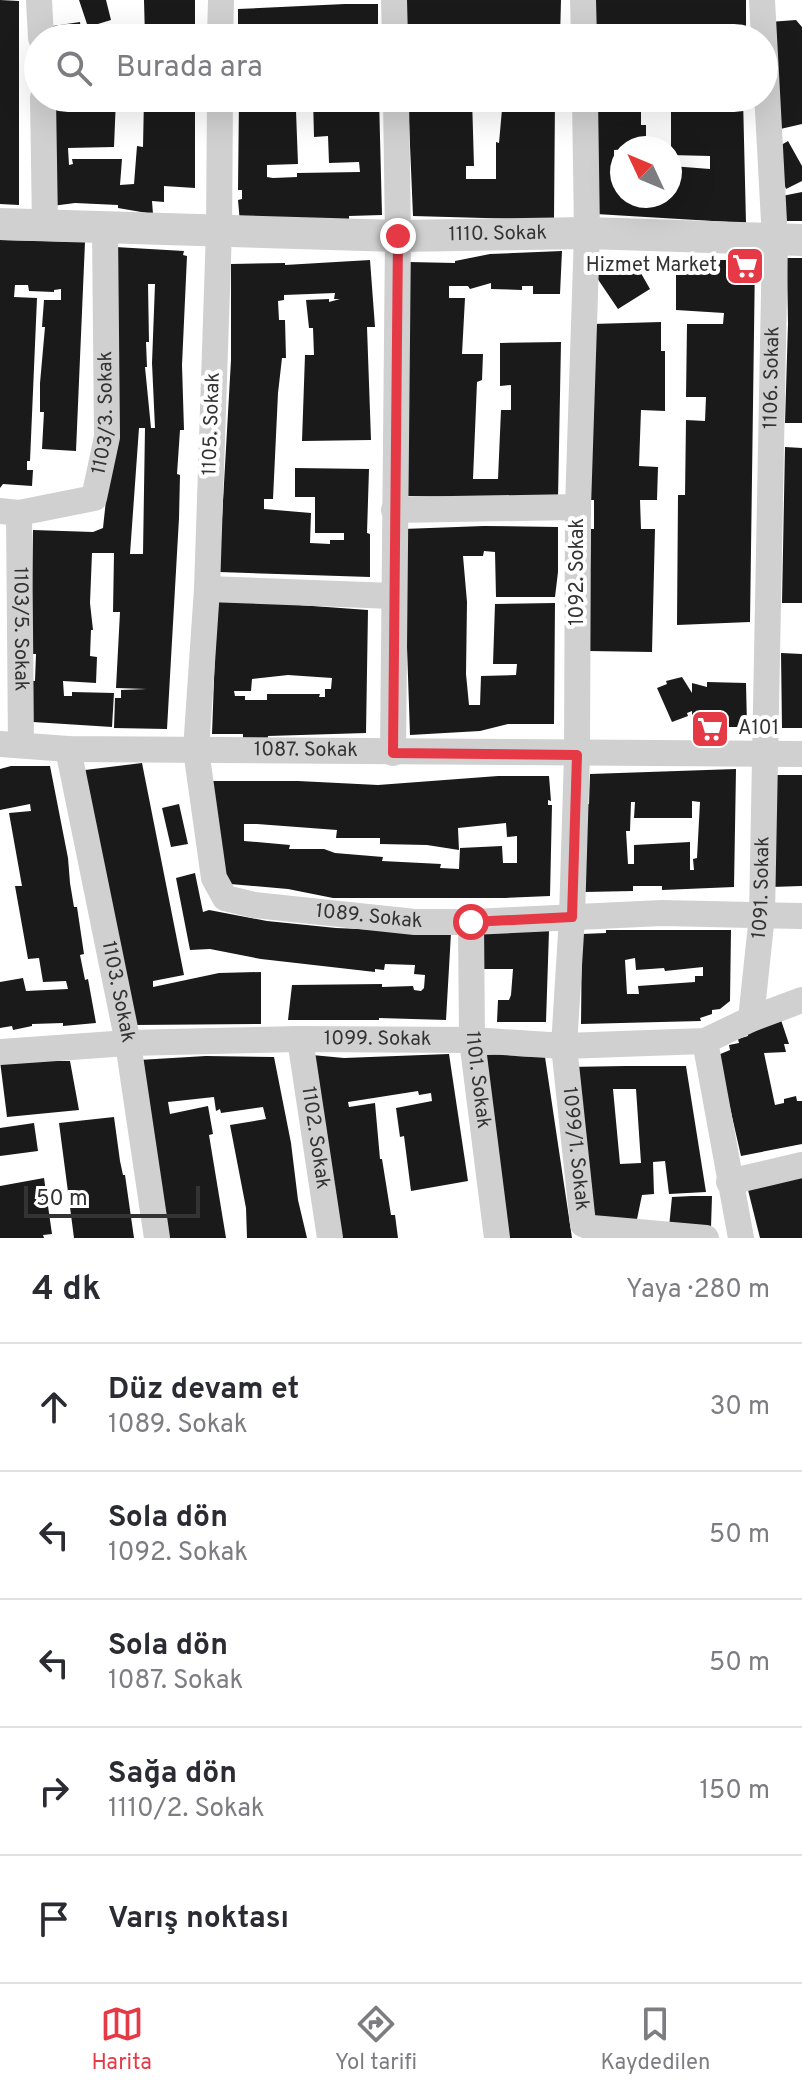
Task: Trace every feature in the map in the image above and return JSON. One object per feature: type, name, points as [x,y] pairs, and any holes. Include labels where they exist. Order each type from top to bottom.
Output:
[{"type":"street","points":[[39,0],[40,24]]},
{"type":"street","points":[[220,24],[221,0]]},
{"type":"street","points":[[394,0],[395,24]]},
{"type":"street","points":[[583,0],[584,24]]},
{"type":"street","name":"1106. Sokak","points":[[762,0],[765,24]]},
{"type":"street","points":[[43,112],[45,225]]},
{"type":"street","name":"1105. Sokak","points":[[196,750],[207,589],[220,112]]},
{"type":"street","points":[[393,753],[398,236],[396,112]]},
{"type":"street","name":"1092. Sokak","points":[[564,1046],[577,755],[578,507],[587,233],[585,112]]},
{"type":"street","name":"1106. Sokak","points":[[764,754],[788,240],[774,112]]},
{"type":"street","name":"1110. Sokak","points":[[0,224],[398,236],[587,233],[788,240]]},
{"type":"street","name":"1103/3. Sokak","points":[[10,512],[94,498],[107,437],[105,229]]},
{"type":"street","points":[[394,510],[578,507]]},
{"type":"street","name":"1103/5. Sokak","points":[[10,512],[10,744]]},
{"type":"street","points":[[207,589],[393,596]]},
{"type":"street","name":"1087. Sokak","points":[[10,744],[68,749],[577,755],[802,754]]},
{"type":"street","name":"1103. Sokak","points":[[68,749],[128,1043],[157,1238]]},
{"type":"street","name":"1089. Sokak","points":[[196,750],[214,878],[225,898],[254,905],[400,921],[471,922],[662,913],[802,916]]},
{"type":"street","name":"1091. Sokak","points":[[751,1019],[762,915],[764,754]]},
{"type":"street","name":"1101. Sokak","points":[[471,922],[472,1040],[497,1238]]},
{"type":"street","name":"1099. Sokak","points":[[0,1052],[128,1043],[300,1039],[472,1040],[564,1046],[705,1041],[802,1000]]},
{"type":"street","name":"1102. Sokak","points":[[300,1039],[330,1238]]},
{"type":"street","points":[[705,1041],[741,1238]]},
{"type":"street","name":"1099/1. Sokak","points":[[564,1046],[583,1224],[592,1228],[706,1238]]},
{"type":"street","points":[[729,1182],[802,1165]]},
{"type":"building","points":[[0,0],[19,1],[19,205],[0,204]]},
{"type":"building","points":[[79,0],[106,0],[111,20],[87,24]]},
{"type":"building","points":[[144,0],[195,0],[195,24],[145,24]]},
{"type":"building","points":[[403,0],[561,0],[560,24],[405,24]]},
{"type":"building","points":[[594,0],[746,0],[746,24],[594,24]]},
{"type":"building","points":[[378,4],[378,24],[238,24],[238,9]]},
{"type":"building","points":[[796,20],[802,27],[802,124],[776,130],[778,24],[769,22]]},
{"type":"building","points":[[50,112],[115,112],[114,147],[68,148],[69,165],[73,164],[72,159],[122,159],[120,185],[134,184],[137,146],[143,147],[144,112],[195,112],[195,188],[164,186],[164,202],[152,201],[153,214],[118,208],[118,205],[75,203],[52,206]]},
{"type":"building","points":[[239,112],[296,112],[298,164],[267,165],[267,177],[273,178],[297,177],[297,173],[360,172],[359,162],[329,163],[328,136],[314,137],[313,112],[379,112],[382,215],[349,216],[349,220],[240,223],[238,200],[242,199],[242,190],[238,190]]},
{"type":"building","points":[[409,112],[472,112],[474,166],[466,166],[466,179],[496,179],[496,142],[499,143],[502,112],[555,112],[554,220],[413,216]]},
{"type":"building","points":[[596,112],[641,112],[641,125],[646,125],[646,136],[610,136],[610,208],[682,208],[682,167],[710,169],[710,156],[682,155],[682,136],[671,136],[671,112],[743,112],[746,223],[596,214]]},
{"type":"building","points":[[788,141],[802,166],[802,181],[786,189],[771,151]]},
{"type":"building","points":[[802,192],[802,221],[777,221],[777,197]]},
{"type":"building","points":[[0,240],[85,242],[76,451],[42,449],[44,412],[40,412],[40,383],[44,300],[61,300],[61,289],[54,292],[29,291],[28,285],[15,285],[14,297],[37,298],[30,461],[27,461],[27,470],[33,470],[32,486],[3,484],[0,488]]},
{"type":"building","points":[[115,247],[184,251],[183,255],[187,256],[182,365],[184,430],[180,430],[177,474],[180,475],[179,518],[167,729],[114,728],[115,698],[121,698],[121,690],[147,689],[116,688],[120,612],[113,612],[114,553],[92,553],[90,603],[93,630],[90,656],[97,657],[96,683],[63,681],[64,696],[72,696],[72,692],[114,693],[112,727],[33,722],[32,681],[35,681],[36,654],[31,654],[33,530],[93,532],[103,528],[109,472]],"holes":[[[148,284],[155,284],[152,363],[155,428],[151,428],[145,367],[146,342],[149,342]],[[139,428],[145,428],[143,554],[130,554]]]},
{"type":"building","points":[[562,251],[560,294],[533,294],[533,286],[522,286],[522,290],[491,289],[491,283],[470,289],[468,286],[449,286],[449,298],[465,298],[462,354],[483,354],[482,380],[477,382],[473,479],[498,479],[501,410],[511,410],[511,385],[500,386],[500,343],[561,342],[558,498],[403,496],[409,262],[455,263],[490,254]]},
{"type":"building","points":[[676,257],[755,260],[750,622],[677,625],[678,495],[685,495],[686,420],[705,421],[706,397],[686,397],[687,324],[723,324],[724,313],[676,310]]},
{"type":"building","points":[[787,258],[802,258],[802,423],[785,423]]},
{"type":"building","points":[[370,260],[375,327],[367,327],[371,440],[302,441],[305,355],[314,355],[313,328],[309,328],[306,300],[329,299],[329,302],[340,299],[334,299],[335,293],[284,295],[284,300],[278,301],[279,320],[285,320],[286,358],[282,358],[278,393],[273,499],[264,499],[264,509],[311,513],[310,543],[330,544],[330,540],[344,540],[344,533],[315,533],[315,497],[295,497],[295,468],[369,469],[367,533],[370,534],[370,577],[219,572],[231,360],[231,264],[285,265]]},
{"type":"building","points":[[634,261],[650,289],[618,309],[595,275],[615,263],[620,270]]},
{"type":"building","points":[[661,322],[661,351],[665,351],[665,411],[641,410],[639,466],[658,467],[657,500],[640,500],[641,529],[655,529],[652,652],[588,651],[591,529],[594,529],[594,500],[590,500],[592,324]]},
{"type":"building","points":[[785,447],[802,448],[802,603],[782,603]]},
{"type":"building","points":[[558,527],[558,572],[555,597],[496,597],[495,552],[484,551],[483,556],[463,556],[469,705],[480,705],[481,676],[516,675],[517,664],[493,664],[495,604],[555,603],[554,724],[508,724],[480,731],[410,735],[403,529]]},
{"type":"building","points":[[217,599],[368,610],[366,733],[268,736],[267,744],[243,744],[243,734],[212,734]],"holes":[[[288,675],[332,678],[331,689],[325,689],[325,697],[319,697],[320,694],[267,694],[267,700],[245,700],[245,696],[235,696],[234,691],[251,691],[252,679]]]},
{"type":"building","points":[[781,653],[802,654],[802,728],[782,728]]},
{"type":"building","points":[[682,677],[692,693],[692,683],[707,687],[707,682],[746,683],[747,727],[692,727],[692,711],[687,713],[688,716],[672,722],[657,688],[667,684],[666,681]]},
{"type":"building","points":[[142,763],[184,975],[153,981],[153,987],[219,973],[261,972],[261,1024],[132,1025],[85,770]]},
{"type":"building","points":[[50,766],[74,907],[77,907],[84,954],[80,955],[96,1023],[63,1026],[63,1023],[32,1024],[13,1030],[12,1026],[0,1028],[0,982],[23,978],[26,991],[68,989],[66,981],[43,982],[39,958],[28,959],[15,886],[22,886],[9,813],[31,811],[30,804],[0,810],[0,769]]},
{"type":"building","points":[[736,769],[734,887],[662,890],[662,886],[633,886],[633,891],[584,892],[584,804],[589,804],[590,774]],"holes":[[[692,801],[700,802],[694,870],[690,870],[690,842],[634,845],[634,864],[628,864],[626,831],[630,831],[631,802],[635,802],[634,818],[692,818]]]},
{"type":"building","points":[[768,775],[802,775],[802,886],[771,887]]},
{"type":"building","points":[[498,776],[549,776],[551,801],[548,800],[548,805],[552,805],[550,896],[333,898],[288,889],[219,883],[204,781],[378,785]],"holes":[[[506,823],[507,837],[517,836],[517,863],[503,863],[502,846],[460,848],[459,869],[440,868],[441,864],[382,861],[383,857],[335,853],[324,849],[289,849],[290,845],[244,841],[244,824],[337,830],[336,838],[380,838],[380,844],[427,845],[459,850],[458,828]]]},
{"type":"building","points":[[179,804],[188,844],[171,847],[162,808]]},
{"type":"building","points":[[195,873],[203,912],[209,910],[267,921],[336,928],[451,933],[446,1020],[288,1020],[292,985],[382,984],[382,987],[413,986],[414,990],[421,991],[425,975],[414,974],[415,965],[385,964],[384,970],[375,969],[375,972],[261,959],[210,949],[190,950],[176,878]]},
{"type":"building","points":[[475,929],[549,931],[546,1022],[497,1022],[498,1000],[509,1000],[511,995],[513,969],[479,969]]},
{"type":"building","points":[[606,930],[731,930],[730,1001],[720,1009],[712,1010],[712,1014],[700,1018],[701,1021],[581,1024],[582,934],[606,933]],"holes":[[[635,958],[636,970],[703,967],[703,976],[695,976],[695,982],[638,986],[639,994],[627,994],[625,960]]]},
{"type":"building","points":[[781,1020],[789,1044],[784,1044],[786,1052],[764,1053],[775,1105],[796,1096],[797,1101],[802,1101],[802,1144],[741,1156],[718,1055],[730,1050],[729,1045],[739,1043],[738,1039],[748,1036],[747,1033]]},
{"type":"building","points":[[449,1054],[468,1181],[411,1191],[404,1136],[400,1137],[396,1108],[432,1101],[431,1093],[419,1095],[418,1091],[348,1102],[349,1107],[375,1103],[380,1159],[398,1238],[338,1238],[312,1055],[344,1058]]},
{"type":"building","points":[[480,1055],[545,1057],[572,1238],[507,1238]]},
{"type":"building","points":[[206,1056],[274,1057],[307,1238],[247,1238],[246,1208],[230,1125],[266,1119],[263,1107],[221,1113],[220,1109],[216,1111],[214,1097],[168,1102],[170,1114],[208,1106],[213,1134],[209,1135],[226,1238],[167,1238],[139,1060]]},
{"type":"building","points":[[0,1061],[70,1061],[79,1110],[7,1117]]},
{"type":"building","points":[[686,1066],[706,1192],[669,1194],[665,1161],[653,1162],[654,1194],[642,1195],[636,1224],[589,1221],[568,1067]],"holes":[[[613,1089],[636,1089],[641,1163],[620,1164]]]},
{"type":"building","points":[[114,1117],[134,1238],[74,1238],[59,1123]]},
{"type":"building","points":[[34,1123],[38,1151],[0,1156],[0,1128]]},
{"type":"building","points":[[802,1173],[802,1238],[760,1238],[747,1186]]},
{"type":"building","points":[[44,1178],[52,1234],[43,1235],[44,1238],[0,1238],[0,1186]]},
{"type":"building","points":[[712,1196],[711,1227],[669,1227],[672,1197]]},
{"type":"place","name":"Hizmet Market","points":[[745,266]]},
{"type":"place","name":"A101","points":[[710,729]]},
{"type":"route","points":[[398,236],[393,753],[577,755],[572,917],[471,922]]}]
